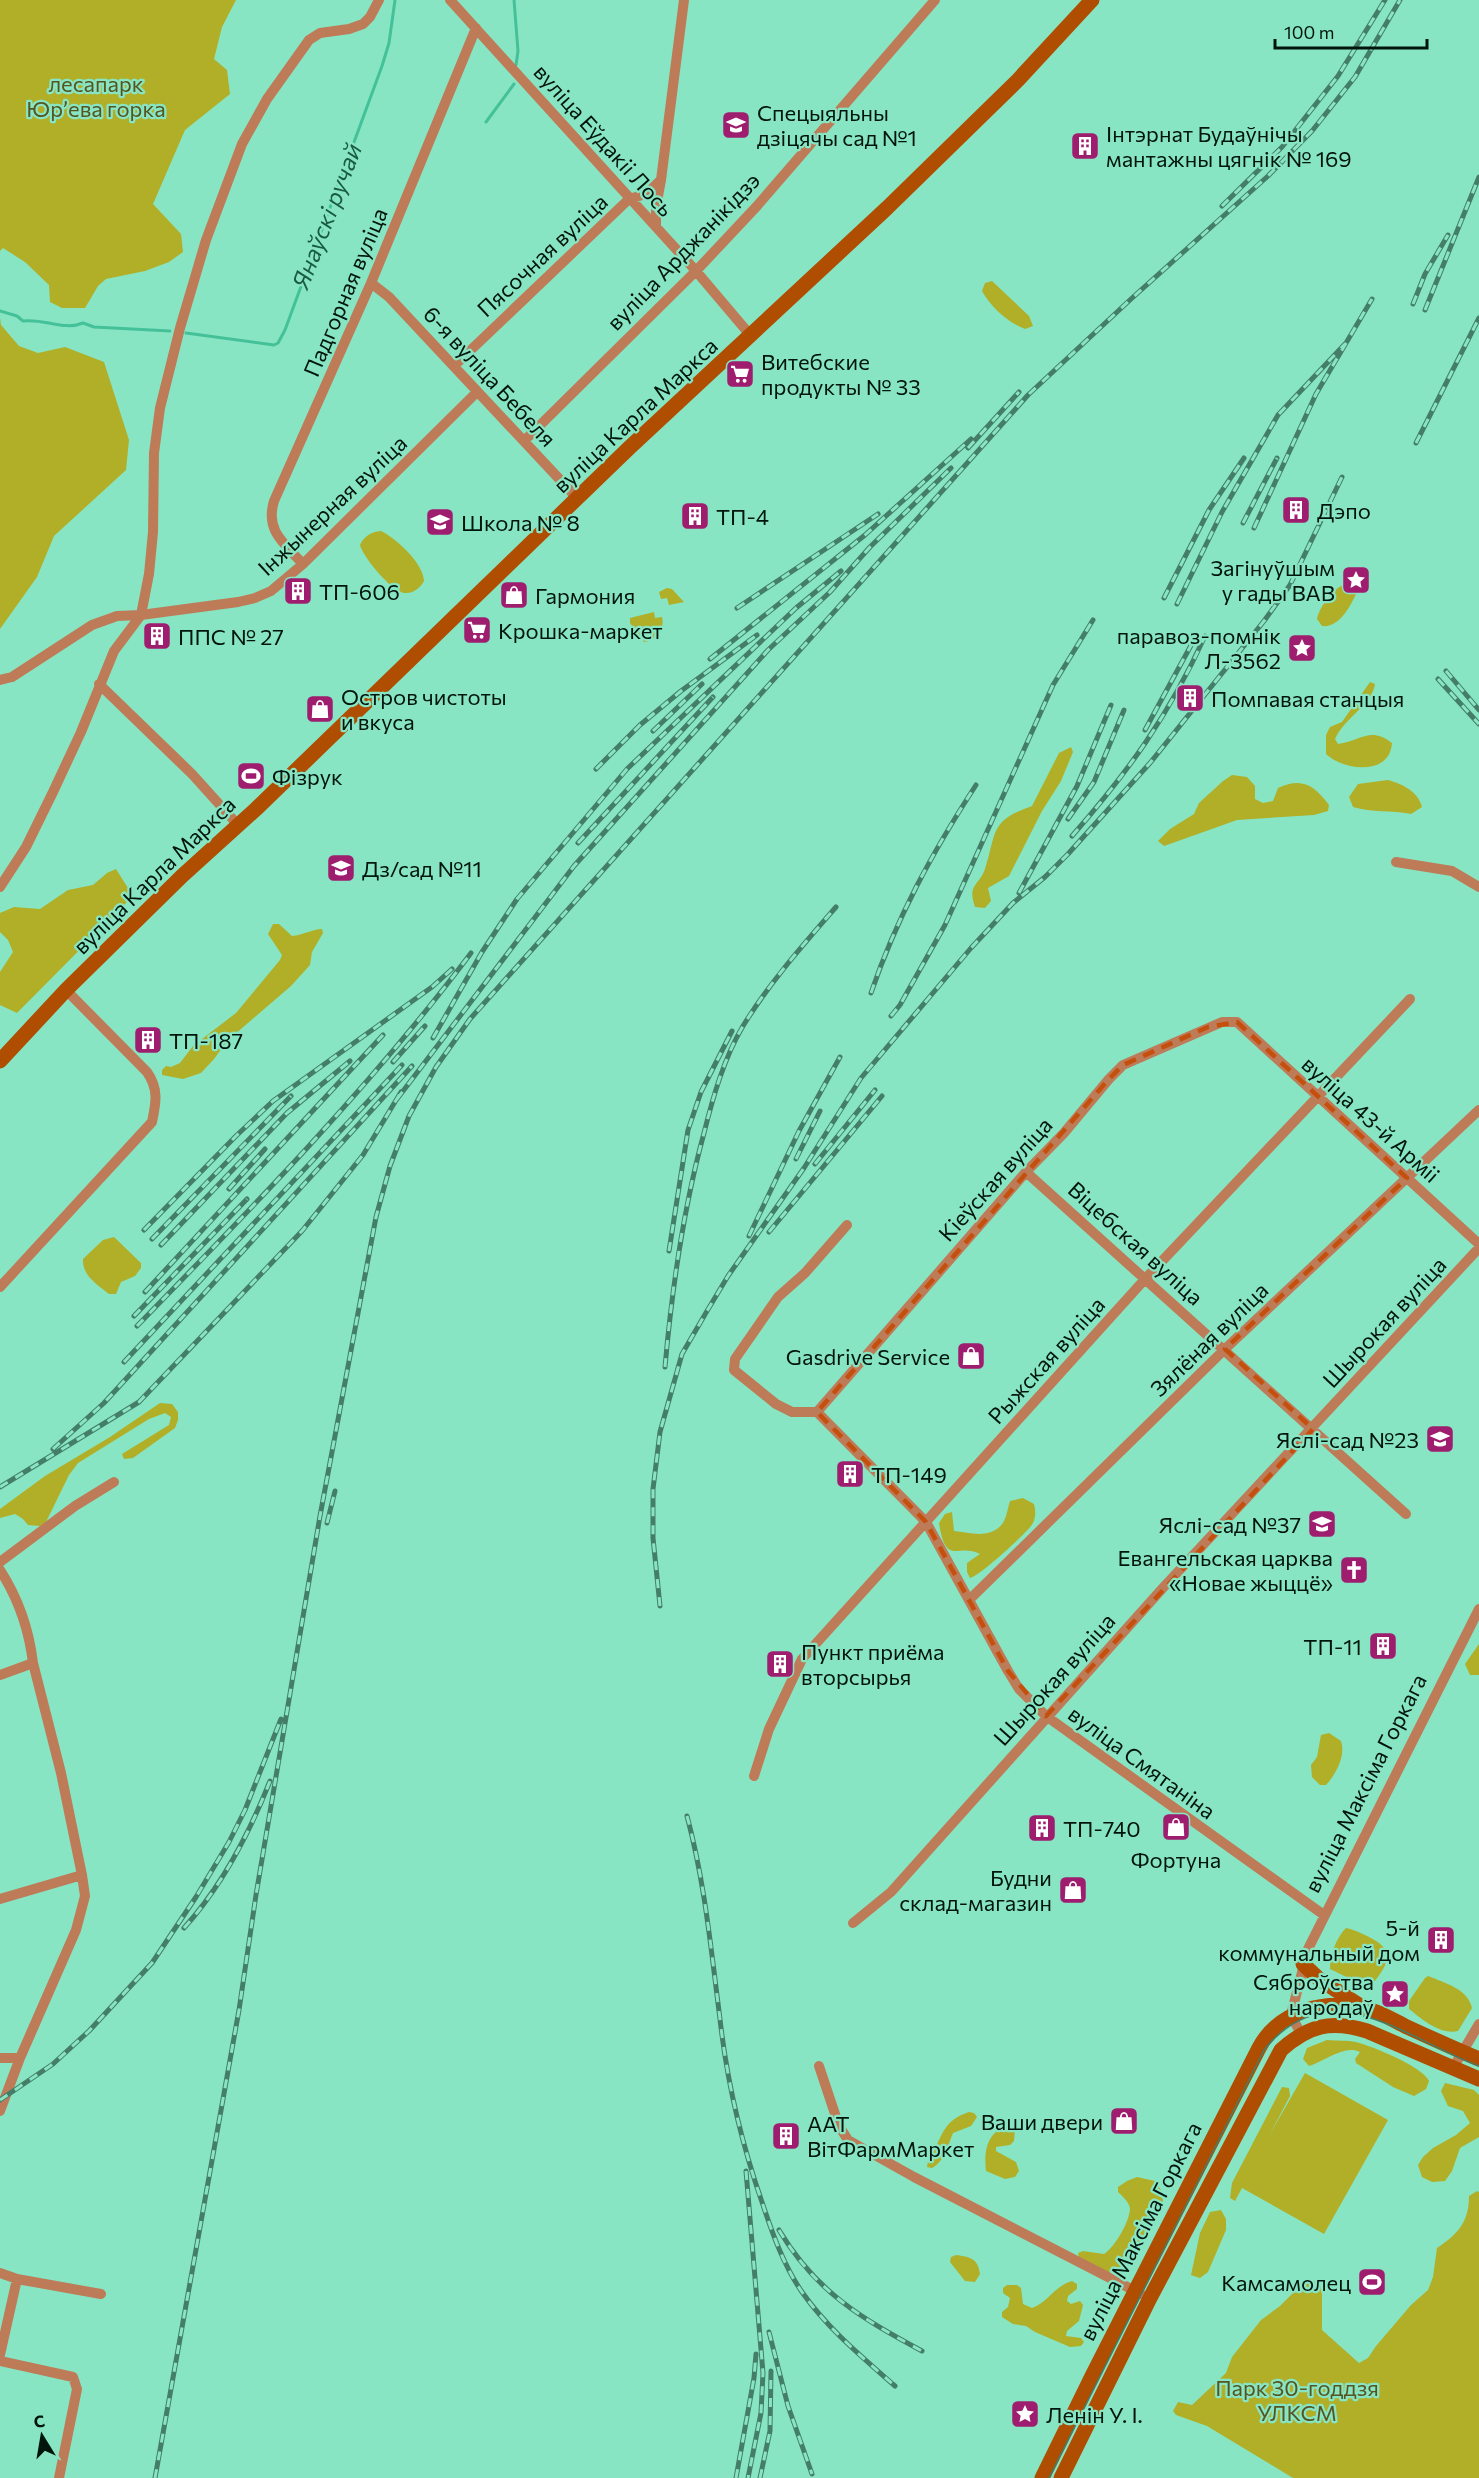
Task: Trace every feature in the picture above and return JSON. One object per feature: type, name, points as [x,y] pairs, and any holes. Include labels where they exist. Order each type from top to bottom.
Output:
[{"type":"main road","name":"вуліца Карла Маркса","points":[[0,1061],[66,990],[182,876],[238,825],[629,448],[847,247],[1006,93],[1085,2]]},
{"type":"main road","points":[[1303,1964],[1326,1984],[1365,2008],[1479,2059]]},
{"type":"main road","points":[[1291,2015],[1324,2007],[1365,2008]]},
{"type":"main road","name":"вуліца Максіма Горкага","points":[[1061,2478],[1150,2298],[1281,2050],[1291,2015]]},
{"type":"main road","name":"вуліца Максіма Горкага","points":[[1042,2478],[1135,2290],[1266,2035],[1278,2023],[1291,2015]]},
{"type":"main road","points":[[1301,2034],[1315,2027],[1348,2025],[1479,2079]]},
{"type":"main road","name":"вуліца Максіма Горкага","points":[[1281,2050],[1301,2034]]},
{"type":"street","points":[[0,887],[26,847],[81,732],[114,651],[141,615],[152,543],[154,453],[160,408],[180,328],[206,240],[242,144],[267,99],[309,40],[320,33],[349,29],[363,24],[370,17],[379,0]]},
{"type":"street","name":"вуліца Еўдакіі Лось","points":[[450,0],[629,200],[696,271],[751,336]]},
{"type":"street","points":[[656,227],[656,207],[684,0]]},
{"type":"street","name":"вуліца Арджанікідзэ","points":[[524,441],[696,271],[757,206],[935,0]]},
{"type":"street","name":"Падгорная вуліца","points":[[303,564],[274,532],[270,514],[371,283],[476,27]]},
{"type":"street","name":"Пясочная вуліца","points":[[454,366],[629,200],[646,194],[661,180]]},
{"type":"street","name":"6-я вуліца Бебеля","points":[[371,283],[389,297],[578,499]]},
{"type":"street","name":"Інжынерная вуліца","points":[[0,680],[12,676],[92,625],[117,616],[141,615],[255,598],[271,591],[303,564],[477,392]]},
{"type":"street","points":[[99,684],[192,774],[238,825]]},
{"type":"street","points":[[1396,862],[1452,872],[1479,887]]},
{"type":"street","points":[[0,1287],[152,1122],[157,1099],[154,1083],[147,1072],[66,990]]},
{"type":"street","name":"Рыжская вуліца","points":[[754,1776],[769,1729],[802,1659],[1146,1278],[1410,999]]},
{"type":"street","name":"Кіеўская вуліца","points":[[817,1412],[1026,1172],[1064,1133],[1108,1079],[1123,1065],[1208,1027],[1222,1022],[1237,1022]]},
{"type":"street","name":"вуліца 43-й Арміі","points":[[1237,1022],[1479,1246]]},
{"type":"street","name":"Зялёная вуліца","points":[[969,1600],[1225,1349],[1479,1110]]},
{"type":"street","name":"Віцебская вуліца","points":[[1026,1172],[1406,1514]]},
{"type":"street","points":[[817,1412],[792,1412],[776,1404],[742,1379],[734,1370],[735,1359],[778,1297],[806,1273],[847,1225]]},
{"type":"street","name":"Шырокая вуліца","points":[[853,1923],[891,1892],[1046,1716],[1313,1429],[1479,1246]]},
{"type":"street","name":"вуліца Смятаніна","points":[[817,1412],[926,1522],[1019,1689],[1046,1716],[1324,1915]]},
{"type":"street","points":[[0,1562],[75,1506],[114,1482]]},
{"type":"street","points":[[0,1570],[12,1589],[31,1645],[33,1663],[61,1773],[82,1875],[83,1907],[76,1930],[20,2058],[0,2111]]},
{"type":"street","name":"вуліца Максіма Горкага","points":[[1291,2015],[1303,1964],[1324,1915],[1479,1609]]},
{"type":"street","points":[[0,1675],[33,1663]]},
{"type":"street","points":[[0,1899],[82,1875]]},
{"type":"street","points":[[1291,2015],[1301,2034]]},
{"type":"street","points":[[1453,2068],[1479,2024]]},
{"type":"street","points":[[0,2058],[20,2058]]},
{"type":"street","points":[[819,2066],[839,2126],[848,2140],[914,2177],[1150,2298]]},
{"type":"street","points":[[0,2273],[17,2279],[101,2294]]},
{"type":"street","points":[[0,2355],[17,2279]]},
{"type":"street","points":[[0,2361],[73,2377],[77,2389],[59,2478]]},
{"type":"highlighted area","points":[[1237,1022],[1407,1178],[1225,1349],[1313,1429],[1046,1716],[1008,1671],[926,1522],[817,1412],[1123,1065],[1208,1027]]},
{"type":"green space","name":"лесапарк Юрʼева горка","points":[[0,0],[236,0],[222,27],[214,59],[227,70],[230,94],[185,130],[153,204],[181,234],[183,252],[169,262],[145,271],[106,279],[98,286],[85,308],[62,308],[50,302],[49,285],[25,262],[3,248],[0,251]]},
{"type":"green space","points":[[992,281],[1029,316],[1033,326],[1025,329],[1018,326],[990,303],[982,291],[985,283]]},
{"type":"green space","points":[[0,318],[1,325],[19,346],[38,353],[65,347],[104,362],[129,440],[126,470],[54,536],[37,577],[0,629]]},
{"type":"green space","points":[[381,531],[401,545],[423,574],[424,581],[413,591],[404,593],[398,591],[378,573],[362,550],[360,545],[366,537],[371,533]]},
{"type":"green space","points":[[1346,584],[1353,588],[1356,594],[1351,605],[1334,624],[1322,626],[1317,619],[1321,609],[1332,593]]},
{"type":"green space","points":[[667,588],[672,589],[684,602],[669,605],[667,598],[661,599],[659,592]]},
{"type":"green space","points":[[654,612],[655,618],[662,617],[661,630],[656,636],[644,642],[630,623],[630,618]]},
{"type":"green space","points":[[1370,682],[1375,684],[1373,692],[1339,731],[1335,739],[1338,744],[1371,735],[1384,738],[1392,743],[1389,754],[1383,761],[1375,765],[1354,767],[1334,760],[1326,754],[1326,735],[1330,727],[1342,722]]},
{"type":"green space","points":[[1071,747],[1073,752],[1061,781],[1042,811],[1009,876],[988,888],[991,901],[985,908],[975,907],[973,889],[983,875],[997,829],[1008,817],[1032,806],[1059,753]]},
{"type":"green space","points":[[1232,775],[1247,777],[1255,786],[1255,799],[1263,803],[1273,801],[1278,788],[1294,783],[1307,785],[1318,792],[1329,805],[1328,811],[1314,815],[1237,820],[1164,846],[1158,841],[1170,829],[1194,814],[1199,803]]},
{"type":"green space","points":[[1388,780],[1413,792],[1422,807],[1411,814],[1353,807],[1349,797],[1358,784]]},
{"type":"green space","points":[[116,869],[133,896],[17,1013],[0,1005],[0,972],[13,952],[8,940],[0,932],[0,913],[14,907],[40,909],[68,890],[93,885],[107,873]]},
{"type":"green space","points":[[273,924],[279,924],[292,936],[322,929],[323,933],[312,952],[310,965],[291,986],[227,1041],[201,1073],[183,1079],[162,1075],[162,1070],[166,1066],[171,1067],[180,1063],[193,1046],[236,1013],[280,960],[282,955],[268,934]]},
{"type":"green space","points":[[114,1237],[141,1263],[141,1268],[135,1276],[121,1282],[116,1294],[109,1294],[88,1275],[83,1259],[103,1240]]},
{"type":"green space","points":[[160,1403],[172,1404],[178,1412],[175,1428],[133,1458],[124,1459],[122,1454],[169,1425],[171,1417],[165,1413],[149,1419],[78,1463],[69,1475],[46,1522],[40,1526],[28,1525],[15,1514],[0,1518],[0,1509],[45,1476],[110,1437]]},
{"type":"green space","points":[[1023,1498],[1034,1504],[1035,1515],[1031,1526],[992,1563],[970,1578],[967,1563],[980,1554],[949,1549],[945,1545],[939,1523],[945,1514],[952,1512],[954,1531],[974,1534],[988,1533],[994,1531],[1004,1521],[1010,1501]]},
{"type":"green space","points":[[1479,1644],[1479,1675],[1470,1675],[1465,1664]]},
{"type":"green space","points":[[1329,1733],[1341,1741],[1342,1753],[1333,1776],[1326,1785],[1320,1785],[1312,1777],[1311,1765],[1317,1757],[1321,1735]]},
{"type":"green space","points":[[1346,1928],[1361,1933],[1384,1947],[1387,1958],[1382,1971],[1372,1985],[1365,1986],[1330,1969],[1334,1947]]},
{"type":"green space","points":[[1428,1976],[1455,1987],[1470,2001],[1472,2008],[1458,2031],[1438,2029],[1409,2009],[1409,2001]]},
{"type":"green space","points":[[1327,2040],[1356,2042],[1396,2058],[1425,2075],[1429,2081],[1426,2089],[1414,2096],[1393,2087],[1356,2063],[1355,2059],[1360,2052],[1354,2050],[1341,2052],[1309,2066],[1303,2059],[1307,2048]]},
{"type":"green space","points":[[1305,2073],[1388,2120],[1324,2234],[1242,2188],[1235,2201],[1230,2198],[1232,2183],[1282,2087],[1289,2088],[1290,2096],[1270,2134]]},
{"type":"green space","points":[[1445,2083],[1474,2090],[1479,2095],[1479,2137],[1460,2148],[1452,2171],[1445,2181],[1432,2182],[1422,2177],[1418,2165],[1423,2157],[1470,2123],[1463,2111],[1448,2106],[1441,2091]]},
{"type":"green space","points":[[969,2112],[974,2113],[977,2117],[971,2126],[953,2133],[940,2162],[932,2168],[927,2167],[947,2126],[955,2118]]},
{"type":"green space","points":[[1005,2126],[1015,2130],[1014,2141],[1010,2145],[996,2147],[996,2151],[1016,2162],[1019,2171],[1015,2177],[1005,2179],[986,2171],[985,2157],[990,2139]]},
{"type":"green space","points":[[1137,2177],[1155,2181],[1161,2190],[1163,2201],[1125,2269],[1120,2272],[1108,2272],[1079,2258],[1078,2253],[1083,2251],[1104,2254],[1117,2240],[1125,2226],[1130,2208],[1118,2192],[1118,2187]]},
{"type":"green space","name":"Парк 30-годдзя УЛКСМ","points":[[1479,2192],[1479,2478],[1293,2478],[1207,2426],[1176,2415],[1173,2411],[1178,2402],[1192,2405],[1226,2373],[1232,2357],[1261,2320],[1280,2306],[1304,2282],[1317,2281],[1322,2285],[1322,2330],[1359,2363],[1368,2358],[1411,2305],[1428,2290],[1433,2277],[1437,2248],[1451,2238],[1461,2226],[1467,2213],[1469,2196]]},
{"type":"green space","points":[[1221,2210],[1226,2219],[1226,2230],[1208,2272],[1200,2278],[1191,2275],[1200,2233],[1210,2212]]},
{"type":"green space","points":[[956,2255],[975,2261],[980,2274],[975,2282],[965,2281],[950,2262],[951,2257]]},
{"type":"green space","points":[[1072,2281],[1077,2284],[1077,2289],[1068,2296],[1067,2301],[1071,2304],[1080,2301],[1083,2305],[1079,2321],[1067,2331],[1066,2336],[1081,2338],[1084,2342],[1081,2346],[1070,2347],[1026,2326],[1013,2324],[1002,2317],[1002,2312],[1008,2307],[1010,2298],[1003,2293],[1003,2288],[1007,2285],[1017,2285],[1021,2288],[1023,2304],[1032,2308],[1061,2286]]},
{"type":"waterway","name":"Янаўскі ручай","points":[[186,333],[274,345],[278,343],[285,330],[382,66],[389,43],[395,0]]},
{"type":"waterway","points":[[514,0],[518,51],[516,65]]},
{"type":"waterway","points":[[486,122],[514,84]]},
{"type":"waterway","name":"Янаўскі ручай","points":[[0,311],[17,316],[23,321],[69,326],[83,323],[94,327],[170,331]]},
{"type":"tram line","points":[[1049,2478],[1264,2050],[1289,2026],[1315,2014],[1342,2012],[1397,2028],[1479,2066]]},
{"type":"railway","points":[[1222,206],[1282,147],[1338,76],[1385,0]]},
{"type":"railway","points":[[155,2478],[239,2010],[256,1895],[320,1516],[376,1217],[390,1166],[409,1116],[436,1067],[470,1019],[1028,395],[1268,176],[1312,131],[1355,77],[1400,0]]},
{"type":"railway","points":[[1425,310],[1479,177]]},
{"type":"railway","points":[[1413,304],[1425,274],[1448,235]]},
{"type":"railway","points":[[1254,528],[1316,394],[1372,299]]},
{"type":"railway","points":[[1416,443],[1479,318]]},
{"type":"railway","points":[[1177,604],[1222,512],[1278,415],[1345,344]]},
{"type":"railway","points":[[968,448],[1019,392]]},
{"type":"railway","points":[[710,659],[865,535],[971,439]]},
{"type":"railway","points":[[1164,598],[1209,510],[1244,458]]},
{"type":"railway","points":[[1243,523],[1277,458]]},
{"type":"railway","points":[[397,1099],[574,866],[768,650],[830,592],[870,547],[951,468]]},
{"type":"railway","points":[[660,1606],[653,1538],[653,1489],[660,1432],[682,1354],[728,1276],[804,1168],[861,1078],[971,948],[1013,903],[1045,877],[1068,854],[1150,763],[1264,621],[1290,585],[1342,477]]},
{"type":"railway","points":[[737,608],[878,514]]},
{"type":"railway","points":[[433,1038],[482,952],[517,899],[627,769],[796,608],[841,571]]},
{"type":"railway","points":[[891,1016],[900,1005],[945,925],[1053,685],[1093,620]]},
{"type":"railway","points":[[596,769],[640,725],[681,691],[757,635]]},
{"type":"railway","points":[[1072,836],[1130,765],[1162,717],[1205,636]]},
{"type":"railway","points":[[1145,730],[1195,638]]},
{"type":"railway","points":[[1446,671],[1479,710]]},
{"type":"railway","points":[[1438,679],[1479,724]]},
{"type":"railway","points":[[653,731],[702,684]]},
{"type":"railway","points":[[578,843],[713,697]]},
{"type":"railway","points":[[1019,893],[1077,786],[1111,705]]},
{"type":"railway","points":[[1068,819],[1094,782],[1124,710]]},
{"type":"railway","points":[[871,993],[892,938],[917,886],[976,785]]},
{"type":"railway","points":[[665,1367],[684,1220],[707,1119],[725,1064],[736,1038],[764,994],[836,907]]},
{"type":"railway","points":[[137,1326],[310,1145],[393,1050],[471,953]]},
{"type":"railway","points":[[144,1230],[273,1101],[432,987],[452,969]]},
{"type":"railway","points":[[393,1062],[425,1026]]},
{"type":"railway","points":[[669,1251],[688,1130],[701,1092],[732,1031]]},
{"type":"railway","points":[[145,1292],[383,1035]]},
{"type":"railway","points":[[749,1236],[799,1131],[840,1057]]},
{"type":"railway","points":[[161,1245],[287,1113],[350,1061]]},
{"type":"railway","points":[[124,1362],[402,1065]]},
{"type":"railway","points":[[53,1449],[104,1403],[412,1066]]},
{"type":"railway","points":[[815,1164],[875,1090]]},
{"type":"railway","points":[[0,1487],[139,1402],[302,1231],[363,1155],[401,1092]]},
{"type":"railway","points":[[152,1239],[291,1096]]},
{"type":"railway","points":[[769,1232],[882,1096]]},
{"type":"railway","points":[[796,1159],[820,1111]]},
{"type":"railway","points":[[229,1189],[265,1149]]},
{"type":"railway","points":[[134,1316],[247,1199]]},
{"type":"railway","points":[[327,1523],[335,1491]]},
{"type":"railway","points":[[0,2100],[53,2064],[89,2031],[152,1963],[229,1842],[245,1810],[281,1719]]},
{"type":"railway","points":[[184,1928],[211,1895],[233,1859],[270,1781]]},
{"type":"railway","points":[[687,1816],[703,1891],[731,2090],[748,2159],[771,2228],[790,2272],[822,2318],[895,2386]]},
{"type":"railway","points":[[746,2171],[763,2373],[761,2413],[748,2478]]},
{"type":"railway","points":[[779,2230],[793,2252],[824,2287],[860,2315],[922,2351]]},
{"type":"railway","points":[[769,2332],[788,2406],[812,2474]]},
{"type":"railway","points":[[736,2478],[754,2378],[756,2354]]},
{"type":"railway","points":[[760,2478],[770,2431],[771,2371]]},
{"type":"place","name":"Спецыяльны дзіцячы сад №1","points":[[736,125]]},
{"type":"place","name":"Інтэрнат Будаўнічы мантажны цягнік № 169","points":[[1085,146]]},
{"type":"place","name":"Витебские продукты № 33","points":[[740,374]]},
{"type":"place","name":"Дэпо","points":[[1296,510]]},
{"type":"place","name":"ТП-4","points":[[695,516]]},
{"type":"place","name":"Школа № 8","points":[[440,522]]},
{"type":"place","name":"Загінуўшым у гады ВАВ","points":[[1356,580]]},
{"type":"place","name":"ТП-606","points":[[298,591]]},
{"type":"place","name":"Гармония","points":[[514,595]]},
{"type":"place","name":"Крошка-маркет","points":[[477,630]]},
{"type":"place","name":"ППС № 27","points":[[157,636]]},
{"type":"place","name":"паравоз-помнік Л-3562","points":[[1302,648]]},
{"type":"place","name":"Помпавая станцыя","points":[[1190,698]]},
{"type":"place","name":"Остров чистоты и вкуса","points":[[320,709]]},
{"type":"place","name":"Фізрук","points":[[251,776]]},
{"type":"place","name":"Дз/сад №11","points":[[341,868]]},
{"type":"place","name":"ТП-187","points":[[148,1040]]},
{"type":"place","name":"Gasdrive Service","points":[[971,1356]]},
{"type":"place","name":"Яслі-сад №23","points":[[1440,1439]]},
{"type":"place","name":"ТП-149","points":[[850,1474]]},
{"type":"place","name":"Яслі-сад №37","points":[[1322,1524]]},
{"type":"place","name":"Евангельская царква «Новае жыццё»","points":[[1354,1570]]},
{"type":"place","name":"ТП-11","points":[[1383,1646]]},
{"type":"place","name":"Пункт приёма вторсырья","points":[[780,1664]]},
{"type":"place","name":"Фортуна","points":[[1176,1827]]},
{"type":"place","name":"ТП-740","points":[[1042,1828]]},
{"type":"place","name":"Будни склад-магазин","points":[[1073,1890]]},
{"type":"place","name":"5-й коммунальный дом","points":[[1441,1940]]},
{"type":"place","name":"Сяброўства народаў","points":[[1395,1994]]},
{"type":"place","name":"Ваши двери","points":[[1124,2121]]},
{"type":"place","name":"ААТ ВітФармМаркет","points":[[786,2136]]},
{"type":"place","name":"Камсамолец","points":[[1372,2282]]},
{"type":"place","name":"Ленін У. І.","points":[[1025,2414]]}]
